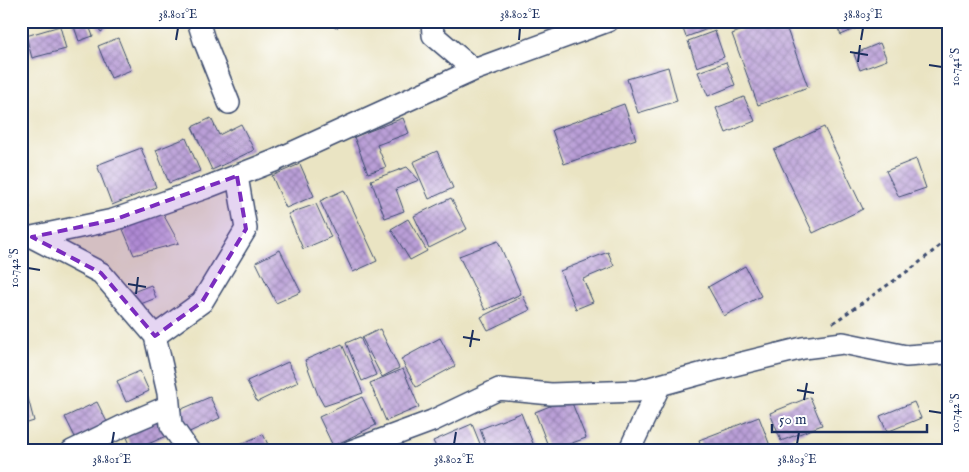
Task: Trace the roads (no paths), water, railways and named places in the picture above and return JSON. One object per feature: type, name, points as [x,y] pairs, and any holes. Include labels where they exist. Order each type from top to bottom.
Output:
[{"type":"street","points":[[198,21],[229,103]]},
{"type":"street","points":[[432,21],[433,35],[474,70]]},
{"type":"street","points":[[27,237],[113,220],[205,188],[274,161],[474,70],[608,21]]},
{"type":"street","points":[[155,336],[202,302],[246,229],[237,176]]},
{"type":"street","points":[[27,237],[101,273],[155,336],[168,393],[171,425],[189,451]]},
{"type":"street","points":[[351,451],[432,421],[499,389],[551,394],[638,390],[803,348],[843,343],[906,356],[948,353]]},
{"type":"street","points":[[629,451],[660,385]]},
{"type":"street","points":[[72,451],[169,406]]}]
